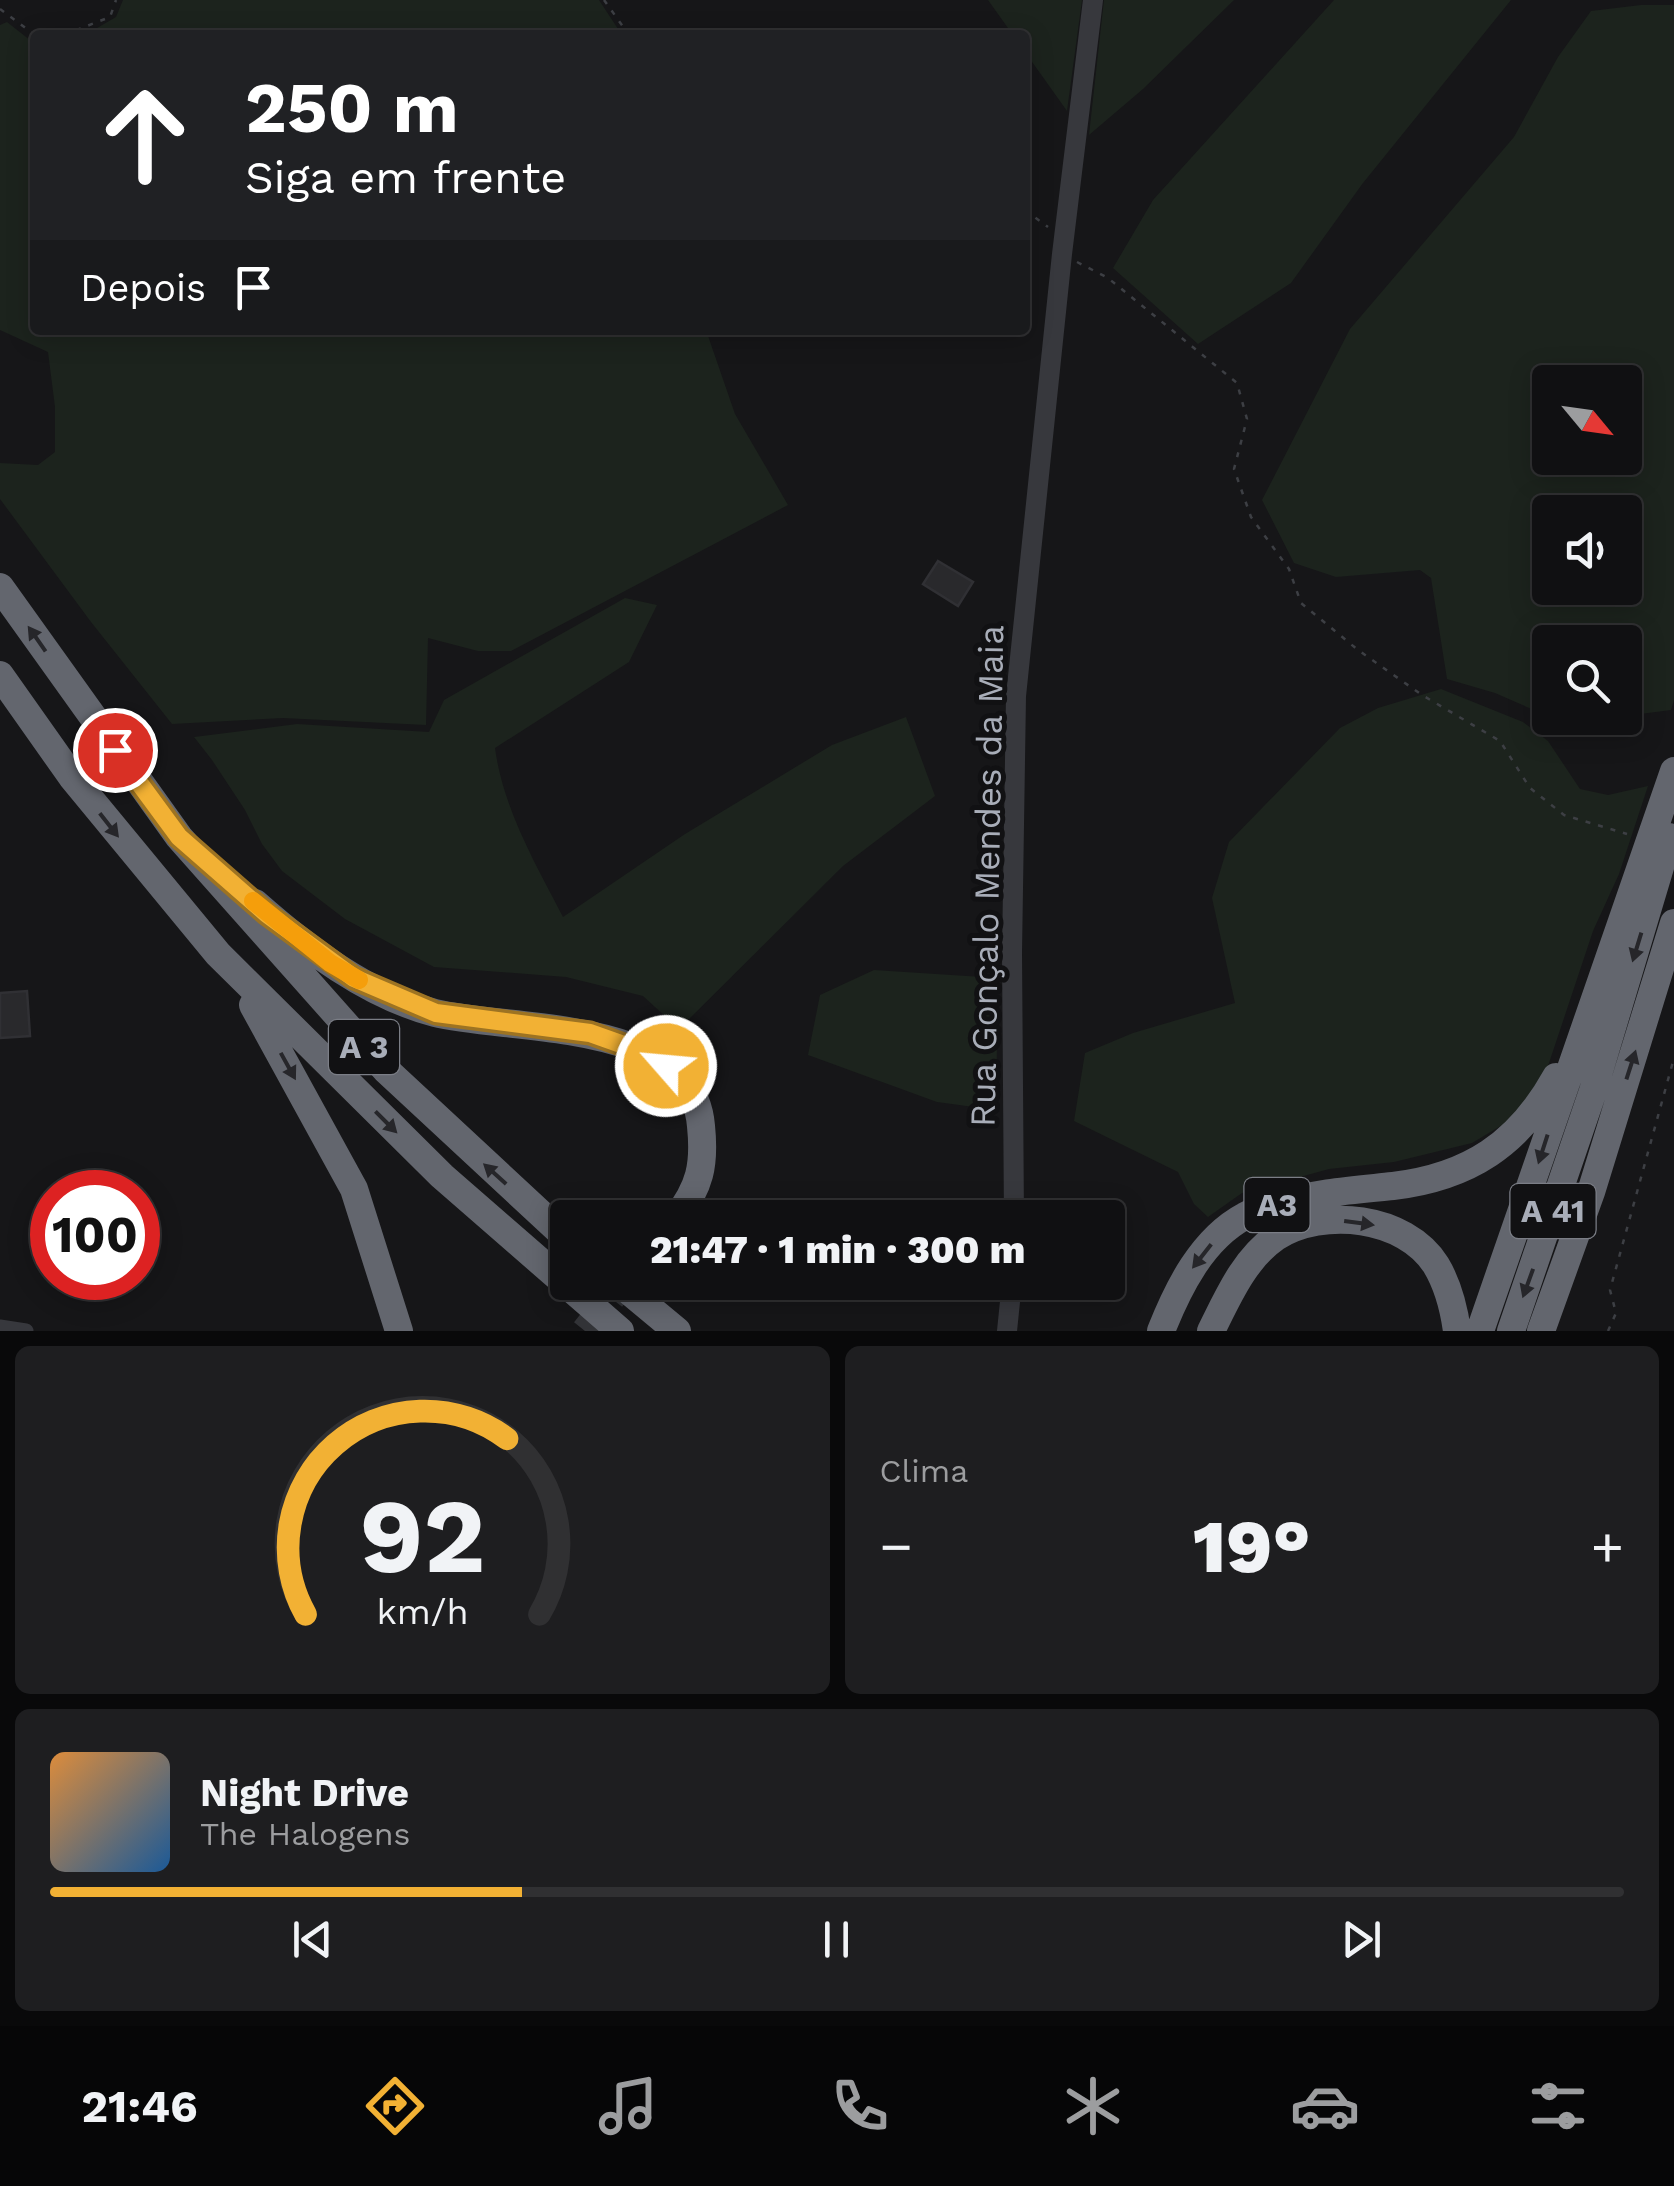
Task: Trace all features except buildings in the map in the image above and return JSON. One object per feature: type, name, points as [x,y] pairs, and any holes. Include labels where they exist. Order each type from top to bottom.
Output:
[{"type":"highway","name":"A 3","points":[[0,587],[179,837],[386,1070],[550,1222]]},
{"type":"highway","name":"A 3","points":[[0,675],[72,777],[218,954],[442,1176],[620,1331]]},
{"type":"highway","points":[[1480,1331],[1674,770]]},
{"type":"highway","name":"A 41","points":[[1511,1331],[1594,1091],[1674,820]]},
{"type":"highway","points":[[179,837],[318,954],[375,989],[436,1013],[590,1033],[649,1054],[682,1078],[700,1110],[704,1151],[690,1200]]},
{"type":"highway","name":"A 41","points":[[1541,1331],[1619,1103],[1674,923]]},
{"type":"highway","points":[[218,954],[260,1014],[354,1189],[399,1331]]},
{"type":"highway","name":"A3","points":[[1161,1331],[1174,1298],[1203,1251],[1244,1216],[1310,1194],[1399,1185],[1453,1174],[1498,1150],[1530,1119],[1586,1024]]},
{"type":"highway","points":[[1211,1331],[1244,1268],[1276,1237],[1316,1220],[1365,1220],[1407,1238],[1435,1264],[1454,1308],[1456,1331]]},
{"type":"highway","points":[[640,1300],[677,1331]]},
{"type":"highway","points":[[1550,1331],[1552,1302]]},
{"type":"street","name":"Rua Gonçalo Mendes da Maia","points":[[1014,1200],[1016,696],[1093,0]]},
{"type":"street","points":[[1007,1331],[1010,1300]]},
{"type":"street","points":[[0,1327],[26,1331]]},
{"type":"path","points":[[77,30],[110,17],[116,0]]},
{"type":"path","points":[[604,0],[625,30]]},
{"type":"path","points":[[0,9],[30,31]]},
{"type":"path","points":[[1030,215],[1063,246],[1237,383],[1246,419],[1234,469],[1251,517],[1288,568],[1302,603],[1422,696],[1500,742],[1530,788],[1564,815],[1627,834]]},
{"type":"path","points":[[1608,1331],[1616,1313],[1610,1290],[1674,1058]]},
{"type":"shaded area","points":[[123,0],[599,0],[619,30],[94,30],[116,17]]},
{"type":"shaded area","points":[[988,0],[1082,0],[1067,111],[1030,59],[1030,30],[1009,30]]},
{"type":"shaded area","points":[[1104,0],[1234,0],[1143,89],[1089,135]]},
{"type":"shaded area","points":[[1334,0],[1511,0],[1363,183],[1291,283],[1198,344],[1113,268],[1153,200]]},
{"type":"shaded area","points":[[1674,5],[1671,710],[1642,714],[1642,625],[1532,625],[1532,709],[1447,679],[1431,578],[1420,570],[1336,577],[1294,563],[1262,500],[1350,329],[1514,137],[1558,57],[1591,11]]},
{"type":"shaded area","points":[[7,22],[30,40],[30,335],[708,335],[735,414],[788,505],[511,651],[478,651],[428,638],[426,725],[283,718],[172,724],[0,499],[0,463],[38,465],[55,452],[55,407],[48,352],[0,330],[0,25]]},
{"type":"shaded area","points":[[625,598],[657,605],[629,662],[495,748],[513,814],[563,917],[685,834],[832,745],[906,717],[935,796],[843,866],[679,1029],[643,996],[566,977],[434,967],[345,919],[282,871],[194,737],[297,724],[429,732],[444,700]]},
{"type":"shaded area","points":[[1441,689],[1523,722],[1532,729],[1532,735],[1548,741],[1580,789],[1608,795],[1648,786],[1619,874],[1593,931],[1541,1087],[1509,1121],[1472,1143],[1394,1162],[1329,1169],[1242,1193],[1208,1217],[1194,1204],[1178,1172],[1074,1121],[1085,1053],[1133,1033],[1235,1003],[1212,898],[1229,842],[1340,728],[1378,708]]},
{"type":"shaded area","points":[[874,970],[998,978],[996,1110],[937,1102],[808,1055],[820,995]]},
{"type":"tunnel","points":[[585,1331],[610,1300]]},
{"type":"slow traffic","points":[[253,901],[330,963],[359,980]]},
{"type":"route","points":[[115,750],[179,837],[267,914],[354,978],[436,1013],[590,1033],[649,1054],[666,1066]]}]
